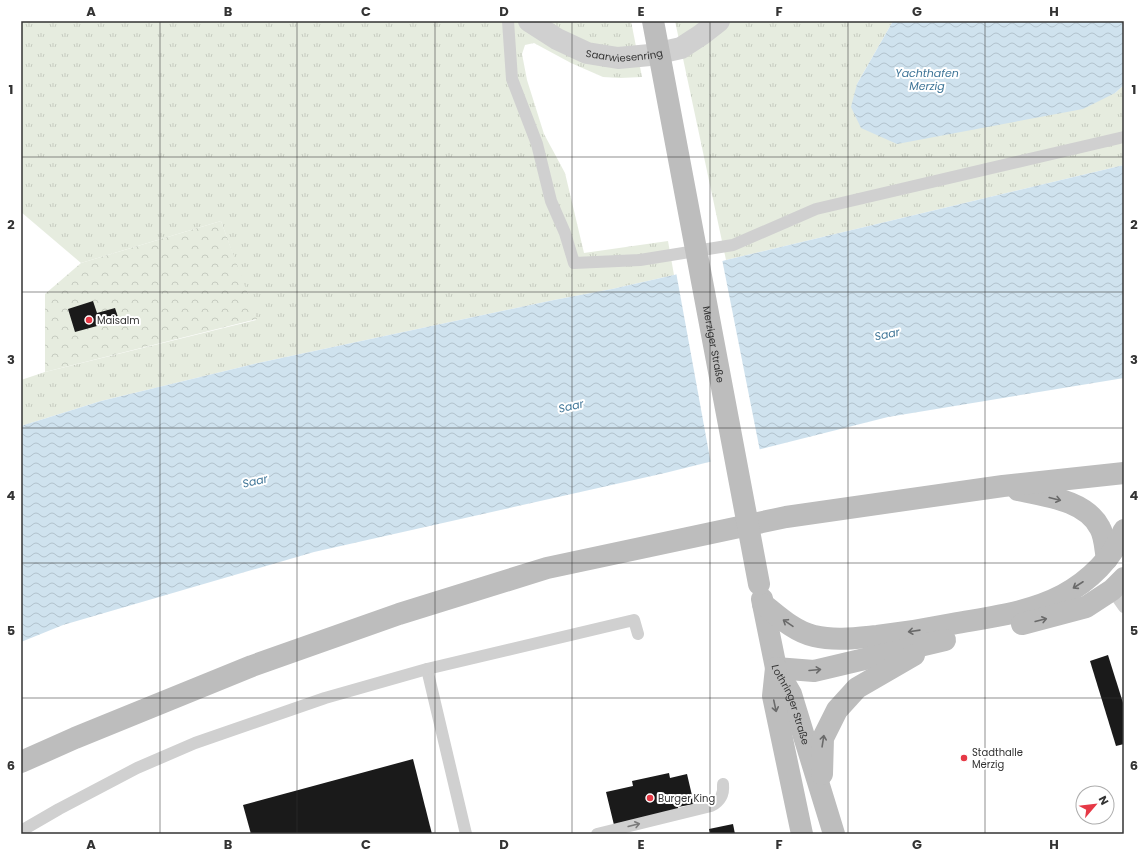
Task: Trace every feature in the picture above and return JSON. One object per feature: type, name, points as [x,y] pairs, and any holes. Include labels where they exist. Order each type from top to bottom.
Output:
[{"type":"main road","name":"Merziger Straße","points":[[653,21],[776,668]]},
{"type":"main road","points":[[21,762],[75,738],[252,666],[399,614],[546,568],[786,517],[1003,486],[1124,473]]},
{"type":"main road","points":[[1003,486],[1063,501],[1080,508],[1092,517],[1100,528],[1104,540],[1107,559]]},
{"type":"main road","points":[[761,594],[785,622],[802,632],[813,636],[842,640],[915,631],[1014,613],[1043,604],[1064,594],[1093,575],[1107,559],[1124,530]]},
{"type":"main road","points":[[776,668],[814,671],[940,641],[1004,629],[1086,607],[1120,592]]},
{"type":"main road","points":[[823,794],[823,738],[837,710],[856,688],[940,641]]},
{"type":"main road","name":"Lothringer Straße","points":[[776,668],[791,694],[823,794],[834,834]]},
{"type":"main road","name":"Lothringer Straße","points":[[776,668],[773,696],[802,834]]},
{"type":"street","name":"Saarwiesenring","points":[[529,21],[556,30],[587,53],[618,58],[650,55],[681,48],[719,21]]},
{"type":"lane","points":[[508,21],[512,79],[537,144],[551,201],[565,233],[574,262],[640,260],[733,245],[816,209],[1124,137]]},
{"type":"lane","points":[[21,831],[137,768],[195,743],[325,698],[427,669],[634,620],[638,634]]},
{"type":"lane","points":[[427,669],[466,834]]},
{"type":"lane","points":[[596,834],[711,806],[721,798],[723,784]]},
{"type":"green space","points":[[21,21],[631,21],[642,77],[603,77],[571,63],[534,43],[525,45],[522,54],[527,80],[544,134],[565,173],[584,253],[668,241],[674,275],[258,363],[101,401],[21,426],[21,380],[45,372],[256,320],[221,221],[81,263],[21,212]]},
{"type":"green space","points":[[675,21],[893,21],[857,84],[1115,93],[1124,85],[1124,165],[726,260]]},
{"type":"green space","points":[[221,221],[257,319],[45,372],[45,294],[81,263]]},
{"type":"water","name":"Yachthafen Merzig","points":[[893,21],[1124,21],[1124,85],[1115,93],[1083,109],[897,144],[861,128],[851,107],[857,84]]},
{"type":"water","name":"Saar","points":[[1124,165],[1124,378],[888,417],[665,473],[314,552],[63,625],[21,642],[21,426],[101,401],[258,363],[674,275],[726,260]]},
{"type":"pier","points":[[722,259],[760,451],[711,464],[676,272]]},
{"type":"building","points":[[93,301],[97,313],[115,308],[119,320],[75,332],[68,309]]},
{"type":"building","points":[[1108,655],[1124,706],[1124,744],[1116,746],[1090,661]]},
{"type":"building","points":[[413,759],[432,834],[251,834],[243,805]]},
{"type":"building","name":"Burger King","points":[[669,773],[670,778],[687,774],[694,804],[678,807],[679,811],[614,825],[606,792],[633,786],[632,781]]},
{"type":"building","points":[[733,824],[735,834],[710,834],[709,829]]},
{"type":"place","name":"Maisalm","points":[[89,320]]},
{"type":"place","name":"Stadthalle Merzig","points":[[964,758]]},
{"type":"place","name":"Burger King","points":[[650,798]]}]
